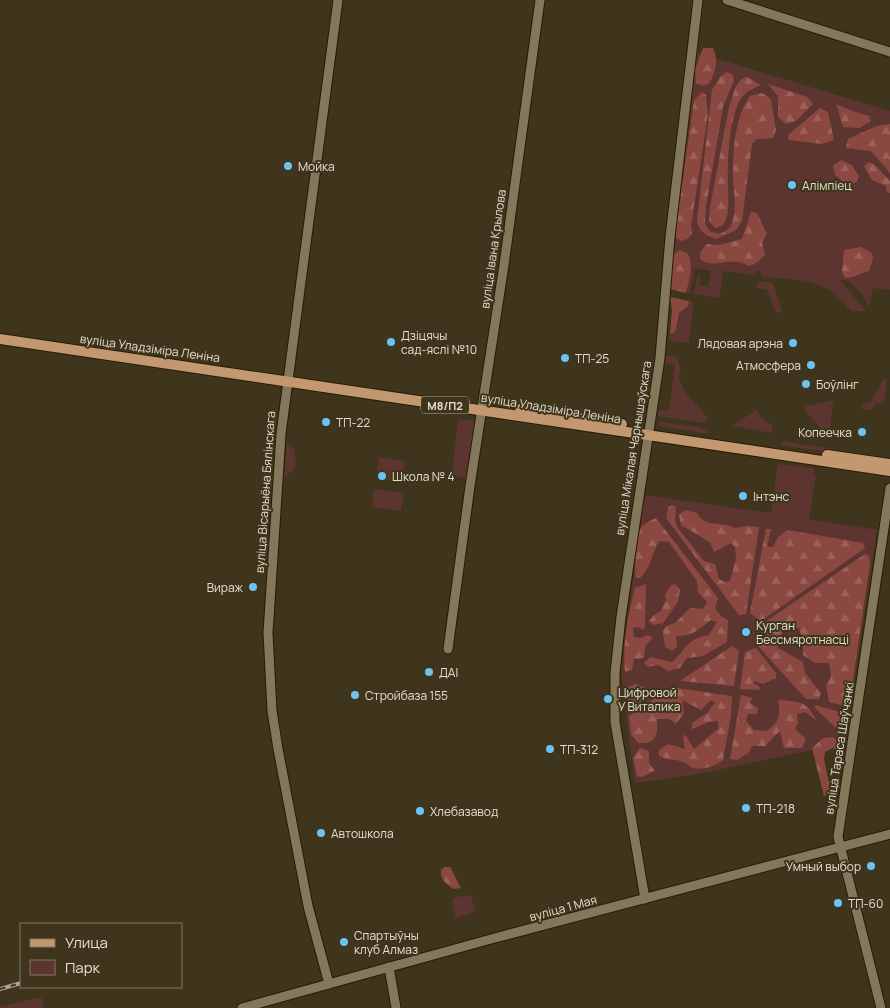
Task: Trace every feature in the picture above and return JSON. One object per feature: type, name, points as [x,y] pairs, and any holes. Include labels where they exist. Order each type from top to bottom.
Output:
[{"type":"main road","name":"вуліца Уладзіміра Леніна","points":[[0,332],[890,471]]},
{"type":"main road","name":"вуліца Уладзіміра Леніна","points":[[0,339],[287,378]]},
{"type":"main road","name":"вуліца Уладзіміра Леніна","points":[[647,432],[890,464]]},
{"type":"street","name":"вуліца Вісарыёна Бялінскага","points":[[329,984],[308,906],[276,739],[270,685],[268,633],[278,468],[287,378],[338,0]]},
{"type":"street","name":"вуліца Івана Крылова","points":[[448,650],[540,0]]},
{"type":"street","name":"вуліца Мікалая Чарнышэўскага","points":[[645,899],[615,715],[615,673],[647,432],[660,358],[670,237],[698,0]]},
{"type":"street","points":[[727,0],[890,52]]},
{"type":"street","name":"вуліца Тараса Шаўчэнкі","points":[[881,1008],[838,837],[890,488]]},
{"type":"street","name":"вуліца 1 Мая","points":[[242,1008],[890,834]]},
{"type":"street","points":[[389,967],[396,1008]]},
{"type":"green space","points":[[703,48],[713,48],[716,62],[709,84],[702,86],[696,83],[695,70]]},
{"type":"green space","points":[[695,52],[890,111],[890,290],[873,288],[869,308],[863,296],[849,281],[840,280],[866,311],[851,311],[840,299],[820,285],[799,280],[761,276],[761,271],[756,271],[755,275],[723,271],[720,296],[717,298],[693,294],[698,276],[701,276],[698,285],[708,287],[711,271],[695,268],[690,293],[686,293],[691,271],[681,262],[671,258]]},
{"type":"green space","points":[[727,72],[733,75],[734,81],[723,107],[706,206],[705,223],[709,231],[719,234],[727,230],[733,219],[735,207],[734,144],[741,114],[750,96],[762,93],[771,99],[776,130],[773,138],[757,139],[752,144],[742,221],[736,230],[716,239],[703,232],[697,220],[712,90],[721,76]]},
{"type":"green space","points":[[747,77],[761,85],[748,91],[742,97],[734,115],[729,152],[728,213],[724,223],[715,228],[709,221],[710,207],[729,107],[739,81]]},
{"type":"green space","points":[[768,84],[807,97],[813,104],[796,121],[786,124],[778,117],[778,96]]},
{"type":"green space","points":[[702,92],[706,95],[708,114],[691,226],[692,233],[689,238],[682,241],[676,238],[676,228],[694,100]]},
{"type":"green space","points":[[836,104],[869,116],[870,122],[859,128],[843,127]]},
{"type":"green space","points":[[820,108],[828,112],[834,140],[822,144],[789,140],[788,135]]},
{"type":"green space","points":[[890,124],[890,173],[871,151],[846,148],[848,139],[876,126]]},
{"type":"green space","points":[[841,160],[852,165],[859,176],[856,182],[846,184],[835,175],[833,166]]},
{"type":"green space","points":[[869,162],[875,165],[890,181],[890,193],[887,192],[886,186],[872,180],[864,166]]},
{"type":"green space","points":[[751,212],[757,213],[767,234],[762,242],[765,255],[758,262],[749,266],[735,262],[712,263],[700,259],[701,251],[707,244],[719,245],[742,239]]},
{"type":"green space","points":[[861,247],[872,253],[873,258],[869,271],[845,278],[842,272],[844,250]]},
{"type":"green space","points":[[680,250],[688,254],[691,263],[686,293],[670,289],[671,264],[674,254]]},
{"type":"green space","points":[[758,281],[773,283],[782,312],[776,313],[767,290],[757,288]]},
{"type":"green space","points":[[670,297],[689,301],[688,306],[679,313],[675,332],[670,334],[672,310]]},
{"type":"green space","points":[[689,301],[694,303],[689,343],[669,341],[670,334],[675,332],[679,313],[688,306]]},
{"type":"green space","points":[[665,355],[677,357],[681,372],[678,376],[685,392],[708,418],[705,423],[658,416],[658,411],[669,410],[675,365],[664,363]]},
{"type":"green space","points":[[884,378],[887,379],[884,404],[876,403],[872,410],[862,409],[863,404],[871,402]]},
{"type":"green space","points":[[833,400],[830,432],[825,434],[804,409],[807,406]]},
{"type":"green space","points":[[756,410],[762,418],[772,425],[772,433],[732,426]]},
{"type":"green space","points":[[458,419],[476,421],[468,479],[452,475]]},
{"type":"green space","points":[[659,422],[699,427],[708,430],[708,434],[659,426]]},
{"type":"green space","points":[[781,441],[883,457],[883,460],[781,445]]},
{"type":"green space","points":[[287,442],[295,449],[295,468],[284,476]]},
{"type":"green space","points":[[379,457],[405,461],[402,482],[376,477]]},
{"type":"green space","points":[[778,464],[814,468],[814,475],[816,476],[809,519],[877,530],[844,750],[822,748],[693,775],[635,783],[621,672],[644,495],[771,513]]},
{"type":"green space","points":[[374,489],[404,493],[401,511],[372,507]]},
{"type":"green space","points":[[673,505],[676,507],[675,519],[677,527],[704,561],[715,564],[719,579],[725,582],[730,581],[736,559],[735,547],[731,543],[714,552],[710,542],[681,525],[679,515],[685,510],[697,513],[709,523],[734,528],[759,527],[746,614],[739,615],[666,518],[669,506]]},
{"type":"green space","points":[[656,518],[718,598],[715,608],[721,616],[728,620],[727,642],[703,656],[687,658],[680,668],[668,671],[658,665],[648,667],[644,663],[650,657],[672,662],[695,639],[709,635],[717,622],[711,620],[691,634],[676,636],[677,647],[672,651],[665,647],[663,631],[666,626],[675,623],[690,608],[703,609],[707,602],[698,592],[697,581],[669,542],[659,541],[647,570],[640,578],[636,578],[637,540],[640,530],[645,524]]},
{"type":"green space","points":[[766,529],[771,529],[767,547],[773,547],[778,537],[787,530],[863,543],[865,548],[761,621],[750,613]]},
{"type":"green space","points":[[865,554],[869,556],[870,563],[849,707],[829,702],[826,686],[831,677],[829,663],[815,663],[803,655],[803,643],[799,628],[783,631],[777,642],[778,648],[803,662],[805,673],[821,693],[819,699],[806,699],[758,646],[763,639],[762,624]]},
{"type":"green space","points":[[646,584],[645,626],[643,630],[639,627],[633,628],[634,637],[640,638],[648,635],[653,638],[645,646],[644,658],[634,659],[632,670],[625,672],[625,640],[632,598],[635,588]]},
{"type":"green space","points":[[675,584],[680,589],[678,602],[663,623],[653,625],[649,621],[661,611],[666,600],[665,595],[670,586]]},
{"type":"green space","points":[[732,646],[739,651],[734,686],[680,681]]},
{"type":"green space","points":[[756,648],[776,673],[776,678],[763,684],[755,681],[753,683],[760,687],[759,690],[740,689],[745,652]]},
{"type":"green space","points":[[636,684],[649,690],[651,694],[628,711],[628,687]]},
{"type":"green space","points":[[671,687],[732,696],[731,716],[723,760],[713,766],[697,768],[683,762],[659,756],[659,750],[668,744],[685,749],[683,738],[685,734],[694,749],[718,729],[718,721],[709,722],[692,729],[692,723],[707,713],[715,703],[711,700],[701,710],[682,700],[684,713],[676,724],[669,719],[657,719],[655,737],[649,742],[638,743],[631,734],[629,716]]},
{"type":"green space","points":[[741,695],[752,698],[750,703],[758,708],[757,714],[748,714],[746,721],[754,730],[767,731],[777,721],[779,714],[778,700],[805,705],[813,713],[816,720],[805,712],[797,714],[798,723],[795,729],[806,739],[802,748],[784,748],[780,731],[765,746],[752,746],[748,753],[737,760],[730,759]]},
{"type":"green space","points":[[815,705],[847,714],[844,729],[837,729],[815,708]]},
{"type":"green space","points":[[833,737],[842,745],[844,753],[839,759],[834,747],[825,752],[824,759],[831,793],[824,796],[812,748],[823,738]]},
{"type":"green space","points":[[640,748],[649,751],[649,763],[655,771],[641,777],[637,776],[633,758]]},
{"type":"green space","points":[[445,867],[450,867],[461,888],[453,889],[444,881],[441,877],[441,870]]},
{"type":"green space","points":[[471,895],[475,912],[456,918],[452,900],[456,897]]},
{"type":"green space","points":[[41,997],[44,1008],[0,1008],[0,1007]]},
{"type":"railway","points":[[0,989],[20,983]]},
{"type":"place","name":"Мойка","points":[[288,166]]},
{"type":"place","name":"Алімпіец","points":[[792,185]]},
{"type":"place","name":"Дзіцячы сад-яслі №10","points":[[391,342]]},
{"type":"place","name":"Лядовая арэна","points":[[793,343]]},
{"type":"place","name":"ТП-25","points":[[565,358]]},
{"type":"place","name":"Атмосфера","points":[[811,365]]},
{"type":"place","name":"Боўлінг","points":[[806,384]]},
{"type":"place","name":"ТП-22","points":[[326,422]]},
{"type":"place","name":"Копеечка","points":[[862,432]]},
{"type":"place","name":"Школа № 4","points":[[382,476]]},
{"type":"place","name":"Інтэнс","points":[[743,496]]},
{"type":"place","name":"Вираж","points":[[253,587]]},
{"type":"place","name":"Курган Бессмяротнасці","points":[[746,632]]},
{"type":"place","name":"ДАІ","points":[[429,672]]},
{"type":"place","name":"Стройбаза 155","points":[[355,695]]},
{"type":"place","name":"Цифровой У Виталика","points":[[608,699]]},
{"type":"place","name":"ТП-312","points":[[550,749]]},
{"type":"place","name":"ТП-218","points":[[746,808]]},
{"type":"place","name":"Хлебазавод","points":[[420,811]]},
{"type":"place","name":"Автошкола","points":[[321,833]]},
{"type":"place","name":"Умный выбор","points":[[871,866]]},
{"type":"place","name":"ТП-60","points":[[838,903]]},
{"type":"place","name":"Спартыўны клуб Алмаз","points":[[344,942]]}]
